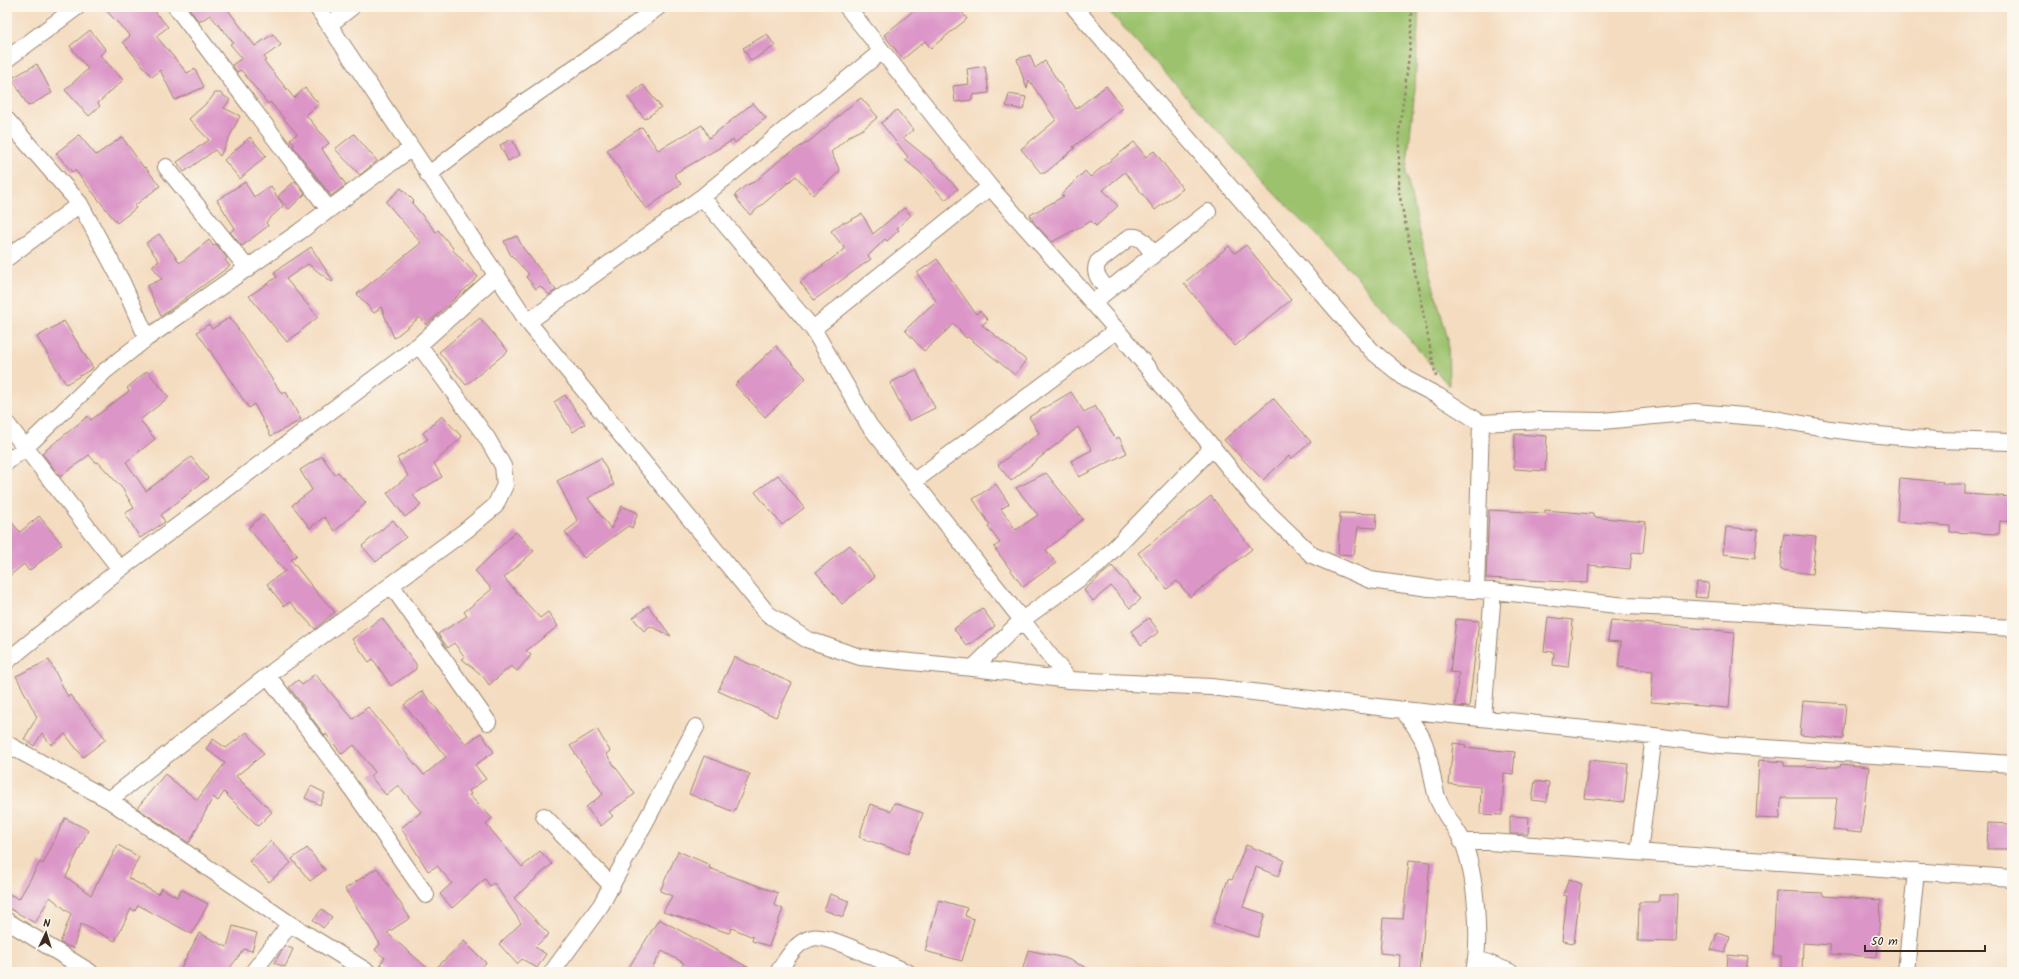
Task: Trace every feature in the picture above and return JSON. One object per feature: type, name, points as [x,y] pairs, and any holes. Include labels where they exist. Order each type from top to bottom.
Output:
[{"type":"street","points":[[7,59],[78,7]]},
{"type":"street","points":[[176,7],[329,210]]},
{"type":"street","points":[[317,7],[410,149],[528,322],[768,614],[806,639],[860,657],[973,668],[1069,680],[1211,687],[1403,710],[1654,736],[1720,745],[2012,764]]},
{"type":"street","points":[[329,25],[352,7]]},
{"type":"street","points":[[428,175],[514,109],[610,44],[658,7]]},
{"type":"street","points":[[847,7],[990,187],[1117,330],[1257,502],[1312,555],[1370,580],[1429,588],[1493,591],[1626,606],[2012,628]]},
{"type":"street","points":[[1074,7],[1372,351],[1406,379],[1440,397],[1481,423],[1542,420],[1603,421],[1695,412],[1769,418],[1830,429],[1893,436],[1937,440],[2012,442]]},
{"type":"street","points":[[528,322],[702,197],[882,51]]},
{"type":"street","points":[[7,120],[80,204],[122,282],[147,338]]},
{"type":"street","points":[[7,462],[26,447],[105,371],[147,338],[248,269],[410,149]]},
{"type":"street","points":[[166,167],[248,269]]},
{"type":"street","points":[[813,329],[990,187]]},
{"type":"street","points":[[702,197],[813,329],[869,425],[1069,680]]},
{"type":"street","points":[[7,258],[80,204]]},
{"type":"street","points":[[1092,303],[1208,212]]},
{"type":"street","points":[[1107,290],[1095,273],[1095,267],[1098,262],[1130,237],[1135,236],[1141,238],[1153,254]]},
{"type":"street","points":[[7,661],[120,569],[418,346],[496,276]]},
{"type":"street","points":[[913,482],[1117,330]]},
{"type":"street","points":[[109,800],[268,676],[465,531],[495,506],[505,485],[503,466],[486,438],[418,346]]},
{"type":"street","points":[[1476,590],[1481,423]]},
{"type":"street","points":[[7,424],[120,569]]},
{"type":"street","points":[[973,668],[1022,620],[1098,565],[1213,447]]},
{"type":"street","points":[[391,585],[488,722]]},
{"type":"street","points":[[1483,718],[1493,591]]},
{"type":"street","points":[[268,676],[338,768],[426,895]]},
{"type":"street","points":[[1403,710],[1422,738],[1437,798],[1462,842],[1475,891],[1475,965],[1510,972]]},
{"type":"street","points":[[552,972],[601,905],[696,727]]},
{"type":"street","points":[[1639,852],[1654,736]]},
{"type":"street","points":[[7,744],[109,800],[290,924],[368,972]]},
{"type":"street","points":[[544,816],[612,886]]},
{"type":"street","points":[[1462,842],[1639,852],[2012,878]]},
{"type":"street","points":[[1906,972],[1916,871]]},
{"type":"street","points":[[7,921],[90,972]]},
{"type":"street","points":[[253,972],[290,924]]},
{"type":"street","points":[[778,972],[796,946],[812,937],[830,940],[907,972]]},
{"type":"path","points":[[1411,7],[1411,40],[1399,133],[1399,192],[1440,397]]},
{"type":"green space","points":[[1105,7],[1419,7],[1415,89],[1406,173],[1419,233],[1448,340],[1449,386],[1354,274],[1266,184]]},
{"type":"building","points":[[103,7],[151,7],[168,27],[156,36],[187,73],[195,69],[204,87],[175,100],[160,70],[152,77],[123,42],[130,36]]},
{"type":"building","points":[[188,7],[226,7],[255,46],[273,34],[281,45],[264,57],[266,60],[264,61],[294,98],[305,88],[319,104],[306,115],[329,143],[322,149],[346,185],[331,196],[293,146],[294,144],[290,139],[297,134],[270,102],[268,104],[241,70],[237,72],[232,65],[242,58],[230,44],[233,42],[210,15],[199,22]]},
{"type":"building","points":[[918,7],[958,7],[967,19],[931,48],[925,41],[903,59],[884,35]]},
{"type":"building","points":[[90,30],[106,50],[100,55],[123,80],[98,103],[100,106],[89,116],[65,90],[88,69],[70,46]]},
{"type":"building","points":[[767,34],[775,46],[751,61],[743,48]]},
{"type":"building","points":[[1030,55],[1035,68],[1045,61],[1076,109],[1106,86],[1123,108],[1073,147],[1075,148],[1045,173],[1041,173],[1021,149],[1056,120],[1029,80],[1027,89],[1017,59]]},
{"type":"building","points":[[37,64],[52,93],[28,106],[12,78]]},
{"type":"building","points":[[985,66],[989,93],[972,95],[972,100],[955,102],[953,86],[969,84],[967,69]]},
{"type":"building","points":[[643,85],[661,107],[645,119],[627,97]]},
{"type":"building","points":[[215,93],[220,93],[230,100],[224,108],[240,116],[220,156],[215,150],[184,172],[177,162],[209,140],[189,119],[210,100]]},
{"type":"building","points":[[1009,94],[1026,97],[1023,110],[1006,106]]},
{"type":"building","points":[[861,98],[878,117],[863,129],[851,135],[831,152],[840,171],[813,195],[796,176],[750,215],[735,195],[745,186],[756,181],[782,158],[811,140]]},
{"type":"building","points":[[753,103],[766,118],[735,143],[733,140],[674,174],[681,184],[646,209],[607,150],[642,127],[658,150],[702,125],[709,138]]},
{"type":"building","points":[[897,110],[913,130],[903,138],[934,163],[958,189],[945,200],[920,172],[905,160],[908,157],[881,123]]},
{"type":"building","points":[[354,134],[377,161],[360,175],[335,149]]},
{"type":"building","points":[[79,135],[96,155],[122,137],[144,168],[145,167],[160,186],[134,206],[136,208],[117,223],[75,170],[72,172],[56,153]]},
{"type":"building","points":[[250,137],[266,156],[240,179],[224,160]]},
{"type":"building","points":[[512,139],[520,155],[508,161],[500,145]]},
{"type":"building","points":[[1134,142],[1146,157],[1154,151],[1183,189],[1155,210],[1125,172],[1103,190],[1118,206],[1096,226],[1091,221],[1052,242],[1034,223],[1030,215],[1064,196],[1061,195],[1085,171],[1090,177]]},
{"type":"building","points":[[295,181],[305,194],[289,209],[278,197],[283,206],[266,222],[268,226],[242,246],[230,232],[235,228],[217,200],[245,182],[254,197],[271,186],[277,197]]},
{"type":"building","points":[[401,188],[414,201],[412,203],[436,232],[438,230],[453,248],[452,249],[478,277],[426,325],[420,317],[394,338],[381,307],[374,313],[357,294],[421,243],[386,202]]},
{"type":"building","points":[[904,208],[911,215],[897,228],[899,230],[887,241],[885,239],[868,256],[871,259],[814,300],[800,282],[845,249],[831,231],[843,222],[845,223],[862,214],[873,234]]},
{"type":"building","points":[[159,234],[180,263],[209,240],[213,246],[216,244],[227,258],[225,260],[230,266],[161,316],[147,286],[162,279],[152,266],[159,261],[146,243]]},
{"type":"building","points":[[517,236],[523,248],[556,290],[549,295],[540,286],[536,289],[526,277],[529,274],[510,254],[504,241]]},
{"type":"building","points":[[1246,245],[1291,300],[1235,346],[1184,283],[1229,246],[1235,253]]},
{"type":"building","points":[[311,247],[333,281],[332,282],[308,264],[286,279],[318,317],[287,342],[249,296],[277,277],[274,272]]},
{"type":"building","points":[[937,259],[976,314],[980,311],[988,320],[982,325],[1026,360],[1015,375],[968,337],[966,338],[954,324],[924,351],[905,330],[936,301],[917,273]]},
{"type":"building","points":[[230,317],[282,394],[286,392],[301,420],[271,436],[254,404],[249,408],[197,332],[209,324],[212,329]]},
{"type":"building","points":[[480,318],[508,351],[466,385],[439,352]]},
{"type":"building","points":[[64,321],[93,368],[66,384],[37,337]]},
{"type":"building","points":[[776,346],[806,378],[765,417],[735,385]]},
{"type":"building","points":[[916,370],[935,408],[909,421],[890,383]]},
{"type":"building","points":[[147,371],[169,397],[140,420],[155,439],[126,462],[146,491],[191,457],[208,478],[161,515],[165,522],[140,538],[125,513],[134,508],[122,488],[98,462],[96,463],[89,455],[60,477],[42,453],[88,416],[91,420],[129,391],[127,388]]},
{"type":"building","points":[[1071,392],[1084,412],[1095,406],[1116,439],[1119,437],[1127,453],[1079,477],[1071,461],[1092,450],[1078,427],[1011,481],[998,465],[1039,433],[1029,417]]},
{"type":"building","points":[[565,395],[585,424],[573,432],[554,402]]},
{"type":"building","points":[[1273,398],[1311,442],[1291,459],[1289,456],[1263,480],[1224,440]]},
{"type":"building","points":[[442,416],[462,437],[434,463],[442,477],[413,495],[421,505],[405,517],[387,493],[408,476],[397,458],[428,439],[423,433]]},
{"type":"building","points":[[1515,434],[1547,436],[1545,471],[1514,469]]},
{"type":"building","points":[[322,456],[335,475],[338,472],[366,503],[335,531],[324,517],[310,528],[292,505],[312,490],[300,470]]},
{"type":"building","points":[[601,458],[614,485],[588,498],[611,529],[622,506],[638,513],[632,528],[628,526],[584,558],[565,532],[578,522],[557,481]]},
{"type":"building","points":[[1046,473],[1083,519],[1046,550],[1056,563],[1023,587],[994,547],[1000,543],[988,527],[990,525],[973,499],[996,484],[1009,504],[1001,509],[1016,530],[1038,515],[1016,488]]},
{"type":"building","points":[[778,475],[804,508],[782,525],[755,492]]},
{"type":"building","points":[[1900,478],[1943,482],[1942,484],[1965,484],[1965,494],[2012,497],[2012,522],[2000,521],[1999,534],[1950,532],[1950,526],[1897,522]]},
{"type":"building","points":[[1211,496],[1252,549],[1190,597],[1177,581],[1167,589],[1138,553]]},
{"type":"building","points":[[1489,510],[1545,513],[1545,510],[1593,514],[1593,517],[1646,522],[1643,553],[1632,552],[1630,569],[1589,565],[1588,583],[1486,578]]},
{"type":"building","points":[[1340,513],[1377,514],[1376,528],[1358,527],[1354,555],[1338,554]]},
{"type":"building","points":[[263,515],[297,555],[291,560],[318,594],[335,612],[315,629],[290,602],[284,606],[267,584],[285,571],[248,528]]},
{"type":"building","points":[[39,516],[62,544],[29,571],[24,564],[7,578],[7,517],[20,532]]},
{"type":"building","points":[[393,520],[406,537],[376,562],[362,546]]},
{"type":"building","points":[[1726,527],[1758,530],[1755,558],[1723,554]]},
{"type":"building","points":[[516,532],[534,551],[504,578],[540,618],[548,612],[558,626],[526,651],[531,655],[517,671],[511,666],[489,685],[483,676],[462,659],[465,657],[454,643],[448,648],[438,634],[467,616],[464,612],[492,589],[475,571]]},
{"type":"building","points":[[1784,534],[1816,537],[1812,574],[1780,570]]},
{"type":"building","points":[[850,545],[875,577],[842,604],[816,572]]},
{"type":"building","points":[[1112,566],[1141,599],[1130,608],[1111,586],[1093,601],[1084,590]]},
{"type":"building","points":[[1697,582],[1709,583],[1707,598],[1695,597]]},
{"type":"building","points":[[648,606],[671,636],[650,626],[644,631],[633,618]]},
{"type":"building","points":[[982,608],[995,626],[967,646],[954,629]]},
{"type":"building","points":[[1548,617],[1573,620],[1568,667],[1553,665],[1554,652],[1544,651]]},
{"type":"building","points":[[382,618],[416,664],[416,669],[391,686],[373,659],[369,662],[352,639]]},
{"type":"building","points":[[1149,618],[1159,632],[1141,645],[1131,631]]},
{"type":"building","points":[[1456,619],[1479,621],[1469,707],[1455,706],[1459,673],[1450,672]]},
{"type":"building","points":[[1611,620],[1735,632],[1729,708],[1651,702],[1653,671],[1618,667],[1621,642],[1608,641]]},
{"type":"building","points":[[734,657],[792,683],[776,717],[718,691]]},
{"type":"building","points":[[49,660],[68,697],[70,695],[106,739],[83,757],[65,734],[51,745],[42,733],[34,746],[24,739],[37,717],[16,676]]},
{"type":"building","points":[[315,674],[353,719],[368,707],[424,775],[446,757],[404,705],[422,691],[466,744],[481,733],[494,752],[475,765],[486,779],[469,791],[471,794],[469,795],[492,818],[486,824],[522,867],[540,851],[552,864],[514,898],[549,934],[535,947],[546,954],[537,968],[522,959],[517,964],[499,944],[521,923],[494,883],[490,886],[485,879],[452,908],[440,894],[452,883],[437,866],[428,871],[401,828],[421,812],[398,785],[386,795],[370,776],[375,772],[354,745],[342,754],[326,734],[325,736],[289,687],[298,680],[302,685]]},
{"type":"building","points":[[1803,701],[1846,704],[1843,739],[1800,735]]},
{"type":"building","points":[[597,729],[610,751],[606,754],[635,794],[609,812],[613,816],[601,826],[586,807],[603,794],[570,746]]},
{"type":"building","points":[[247,732],[264,754],[236,776],[272,812],[258,826],[224,792],[218,801],[213,797],[189,843],[137,808],[165,774],[197,800],[225,763],[206,749],[213,739],[226,748]]},
{"type":"building","points":[[1453,743],[1466,745],[1465,747],[1515,752],[1513,774],[1504,773],[1502,815],[1480,814],[1481,787],[1449,784]]},
{"type":"building","points":[[704,756],[750,774],[734,812],[689,794]]},
{"type":"building","points":[[1589,760],[1628,764],[1624,802],[1584,798]]},
{"type":"building","points":[[1759,760],[1784,762],[1784,766],[1840,767],[1841,764],[1869,767],[1861,833],[1833,830],[1837,798],[1781,798],[1780,819],[1756,818]]},
{"type":"building","points":[[1535,781],[1549,783],[1547,802],[1532,800]]},
{"type":"building","points":[[311,786],[325,793],[320,805],[305,798]]},
{"type":"building","points":[[894,803],[923,813],[908,854],[859,837],[870,804],[891,811]]},
{"type":"building","points":[[1510,816],[1529,817],[1528,834],[1510,834]]},
{"type":"building","points":[[65,818],[88,830],[66,877],[91,895],[118,845],[139,857],[128,878],[158,894],[161,888],[177,897],[181,889],[208,904],[192,934],[138,905],[135,911],[131,909],[115,941],[81,924],[73,948],[60,943],[71,914],[50,897],[35,923],[7,907],[7,893],[19,899],[40,862],[43,864]]},
{"type":"building","points":[[1988,823],[2012,824],[2012,849],[1987,849]]},
{"type":"building","points":[[271,841],[291,863],[269,882],[249,861]]},
{"type":"building","points":[[1246,845],[1284,860],[1278,876],[1256,867],[1243,907],[1265,914],[1258,937],[1213,923],[1228,879],[1232,880]]},
{"type":"building","points":[[307,848],[325,870],[310,881],[292,859]]},
{"type":"building","points":[[678,851],[710,865],[709,868],[778,893],[774,905],[783,909],[769,946],[752,941],[753,937],[732,928],[729,933],[663,912],[672,896],[660,891]]},
{"type":"building","points":[[1409,860],[1430,862],[1420,972],[1399,972],[1400,955],[1380,953],[1383,918],[1403,919]]},
{"type":"building","points":[[377,868],[410,918],[387,933],[432,972],[390,972],[380,964],[385,958],[375,950],[380,944],[345,889]]},
{"type":"building","points":[[1569,879],[1582,884],[1574,943],[1562,941],[1567,896],[1563,895]]},
{"type":"building","points":[[1776,891],[1823,893],[1823,896],[1881,900],[1877,957],[1830,954],[1830,945],[1803,943],[1802,972],[1781,972],[1781,956],[1773,956]]},
{"type":"building","points":[[830,894],[849,901],[843,917],[824,910]]},
{"type":"building","points":[[1659,895],[1678,895],[1676,942],[1638,941],[1639,902],[1659,902]]},
{"type":"building","points":[[939,900],[967,908],[965,916],[974,919],[962,961],[925,951]]},
{"type":"building","points":[[322,909],[332,917],[323,928],[313,920]]},
{"type":"building","points":[[659,919],[757,972],[689,972],[681,968],[684,963],[662,951],[650,972],[639,972],[629,967]]},
{"type":"building","points":[[233,926],[257,933],[252,951],[244,949],[227,972],[179,972],[199,933],[227,947]]},
{"type":"building","points":[[1717,933],[1730,937],[1725,953],[1711,950]]},
{"type":"building","points":[[464,941],[486,963],[476,972],[432,972]]},
{"type":"building","points":[[285,946],[293,949],[285,967],[274,963]]},
{"type":"building","points":[[1028,950],[1065,958],[1096,972],[1022,972]]},
{"type":"building","points":[[1728,955],[1748,957],[1746,971],[1727,969]]}]
